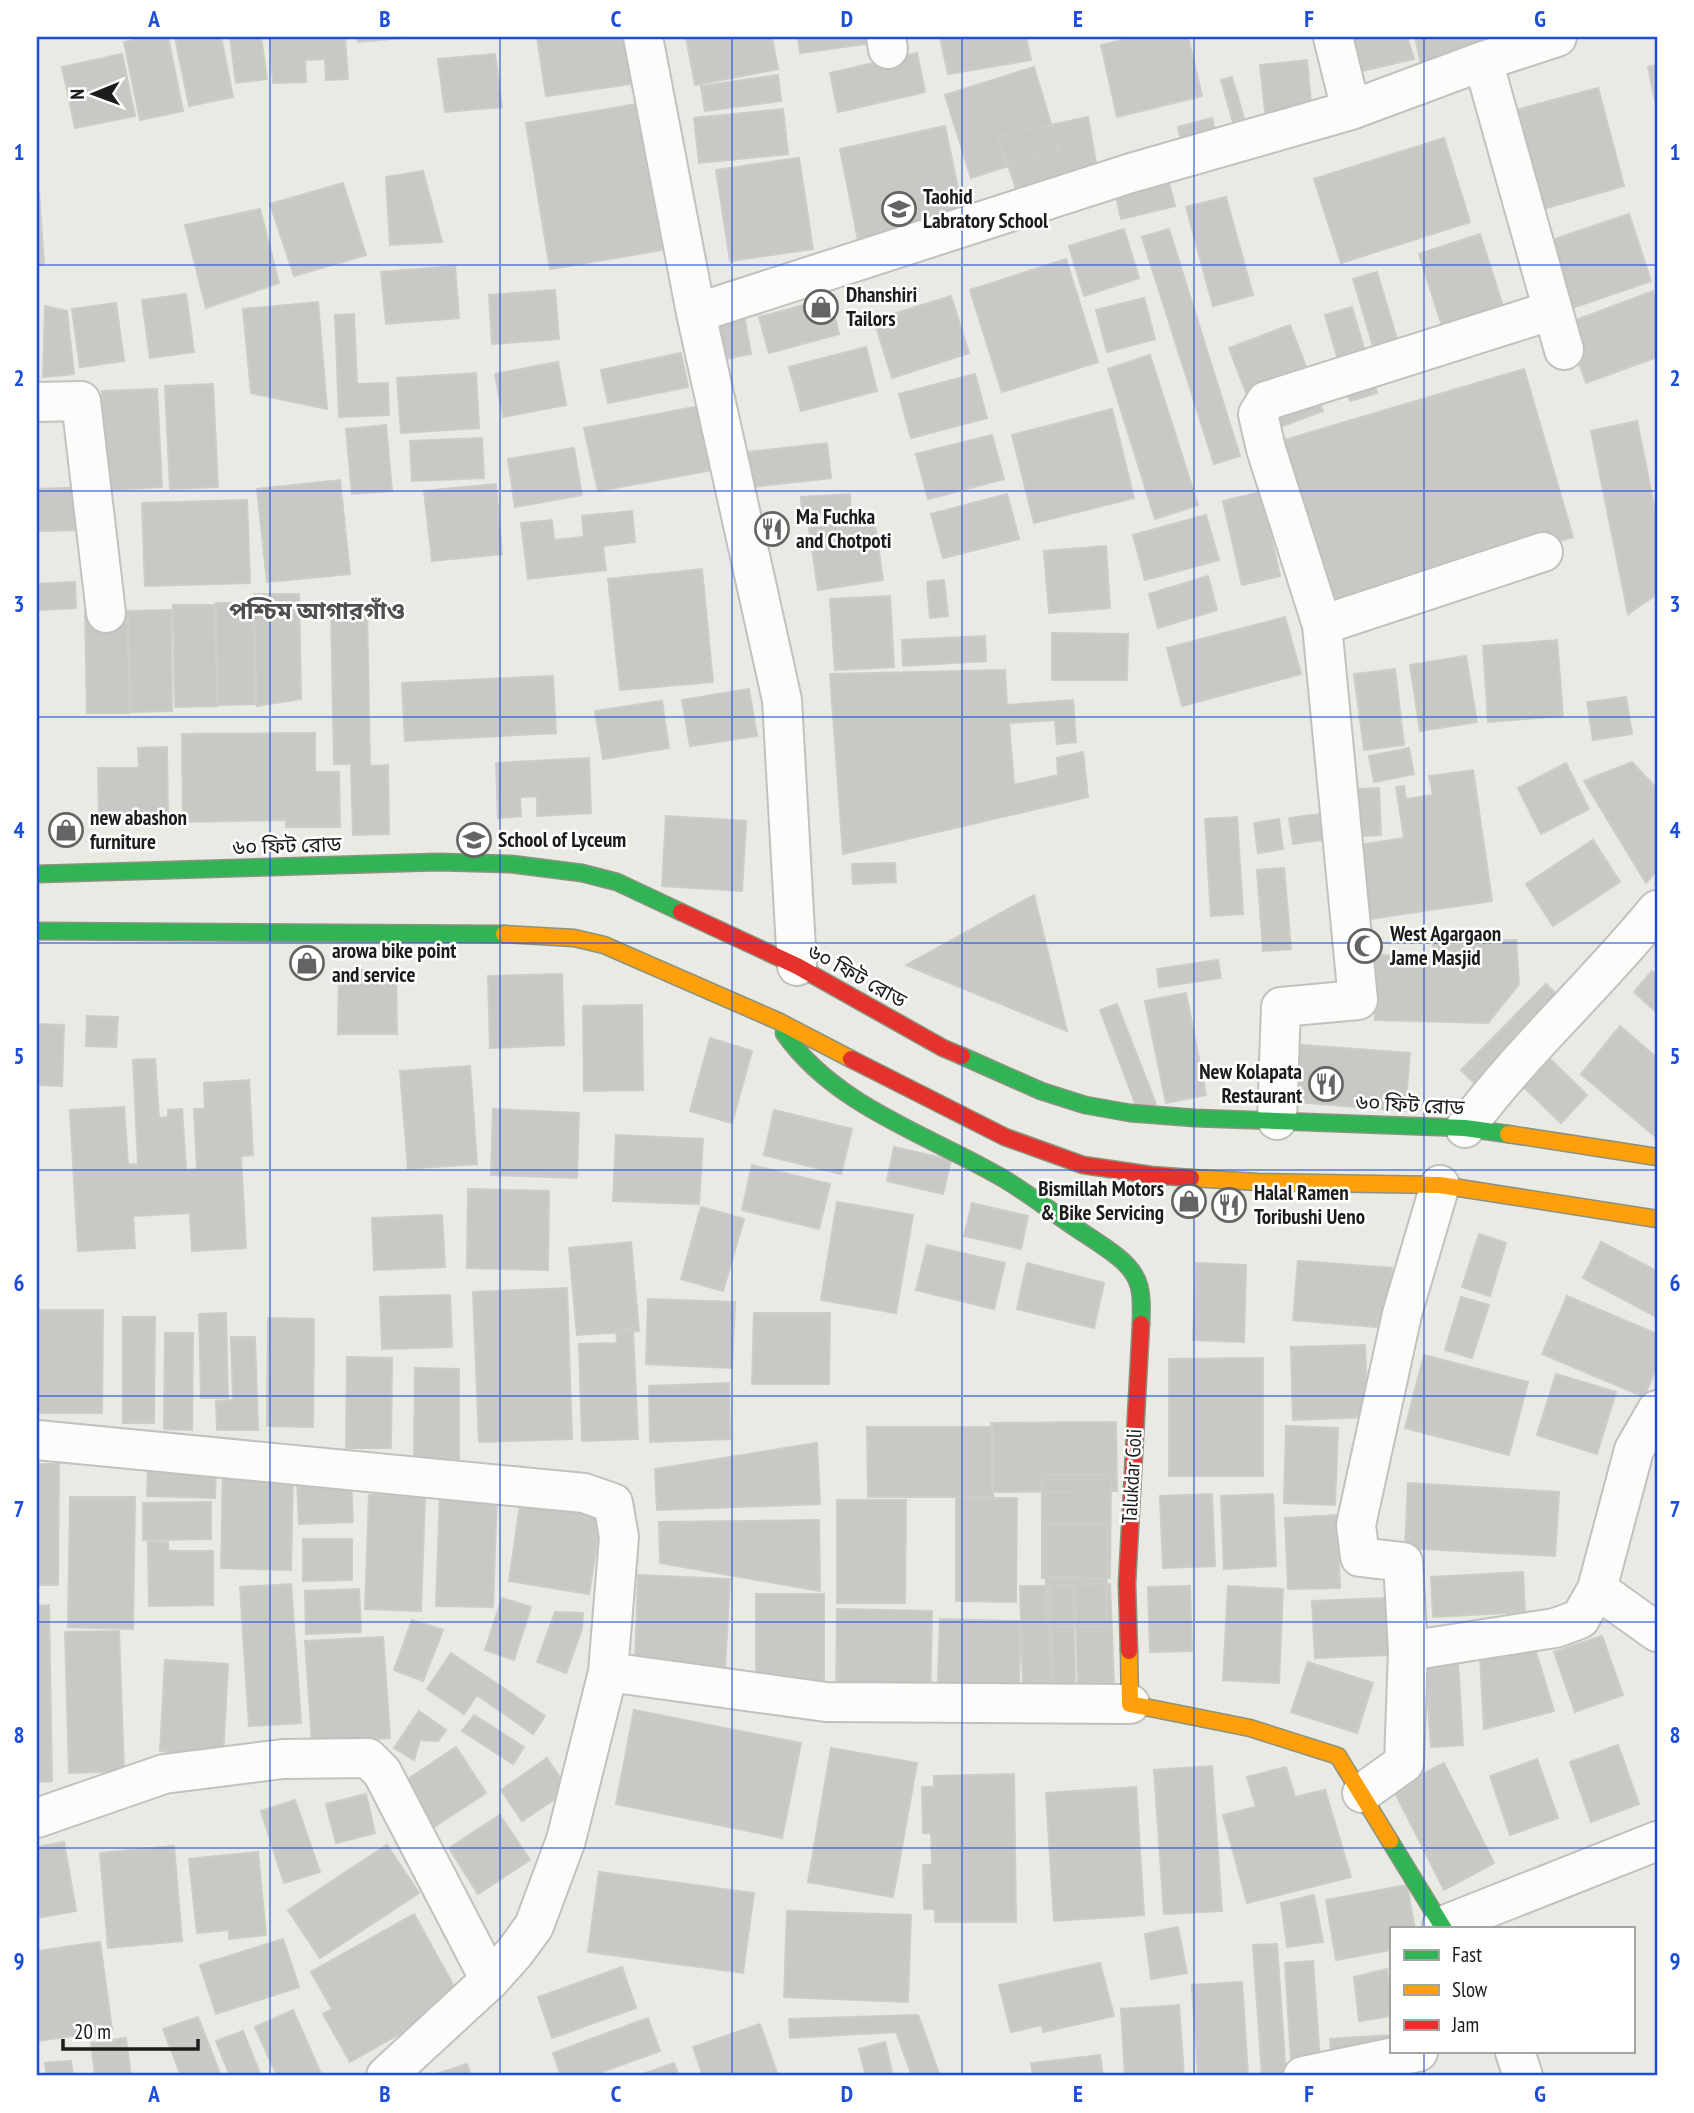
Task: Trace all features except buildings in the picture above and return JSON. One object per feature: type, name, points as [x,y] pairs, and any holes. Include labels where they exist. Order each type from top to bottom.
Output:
[{"type":"street","points":[[643,37],[696,313],[782,700],[795,972]]},
{"type":"street","points":[[1334,37],[1351,110]]},
{"type":"street","points":[[696,313],[1131,173],[1351,110],[1557,37]]},
{"type":"street","points":[[1483,61],[1564,350]]},
{"type":"street","points":[[1277,1120],[1280,1007],[1358,1000],[1322,625],[1266,449],[1258,414],[1265,401],[1553,310]]},
{"type":"street","points":[[37,402],[81,401],[106,613]]},
{"type":"street","points":[[1322,625],[1543,552]]},
{"type":"street","name":"৬০ ফিট রোড","points":[[37,874],[446,863],[555,868],[587,873],[617,882],[943,1048],[1041,1091],[1074,1102],[1130,1113],[1195,1118],[1465,1128],[1657,1157]]},
{"type":"street","points":[[1465,1128],[1493,1091],[1626,948],[1657,909]]},
{"type":"street","points":[[37,931],[481,932],[574,938],[604,944],[780,1016],[1005,1137],[1083,1165],[1151,1175],[1258,1182],[1440,1185],[1657,1219]]},
{"type":"street","name":"Talukdar Goli","points":[[780,1016],[790,1047],[800,1059],[837,1086],[903,1126],[1000,1177],[1118,1257],[1137,1277],[1142,1302],[1127,1584],[1130,1704]]},
{"type":"street","points":[[1362,1793],[1404,1763],[1408,1651],[1403,1562],[1360,1557],[1356,1525],[1402,1314],[1440,1185]]},
{"type":"street","points":[[1408,1651],[1555,1628],[1580,1619],[1597,1589],[1634,1450],[1657,1410]]},
{"type":"street","points":[[37,1440],[584,1493],[613,1503],[619,1538],[608,1672],[566,1840],[534,1926],[490,1980],[386,2076]]},
{"type":"street","points":[[1597,1589],[1657,1632]]},
{"type":"street","points":[[608,1672],[826,1702],[1130,1704],[1250,1728],[1338,1756],[1442,1927]]},
{"type":"street","points":[[37,1818],[164,1774],[284,1759],[368,1758],[382,1772],[490,1980]]},
{"type":"street","points":[[1445,1927],[1657,1841]]},
{"type":"street","points":[[1303,2076],[1408,2054]]},
{"type":"street","points":[[1516,2054],[1523,2076]]},
{"type":"traffic: fast","points":[[37,874],[438,862],[511,864],[582,873],[617,882],[681,912]]},
{"type":"traffic: fast","points":[[37,931],[504,934]]},
{"type":"traffic: fast","points":[[784,1033],[828,1080],[855,1099],[1008,1181],[1118,1257],[1137,1279],[1141,1324]]},
{"type":"traffic: fast","points":[[962,1056],[1041,1091],[1085,1105],[1130,1113],[1465,1128],[1508,1134]]},
{"type":"traffic: fast","points":[[1390,1841],[1443,1927]]},
{"type":"traffic: slow","points":[[504,934],[574,938],[604,945],[778,1021],[851,1059]]},
{"type":"traffic: slow","points":[[1508,1134],[1657,1157]]},
{"type":"traffic: slow","points":[[1191,1178],[1258,1182],[1440,1185],[1657,1219]]},
{"type":"traffic: slow","points":[[1129,1651],[1130,1704],[1250,1728],[1338,1756],[1390,1841]]},
{"type":"traffic: jam","points":[[681,912],[797,966],[962,1056]]},
{"type":"traffic: jam","points":[[851,1059],[1005,1137],[1083,1165],[1191,1178]]},
{"type":"traffic: jam","points":[[1129,1651],[1127,1584],[1141,1324]]},
{"type":"place","name":"Taohid Labratory School","points":[[899,209]]},
{"type":"place","name":"Dhanshiri Tailors","points":[[821,307]]},
{"type":"place","name":"Ma Fuchka and Chotpoti","points":[[772,529]]},
{"type":"place","name":"new abashon furniture","points":[[66,830]]},
{"type":"place","name":"School of Lyceum","points":[[474,840]]},
{"type":"place","name":"West Agargaon Jame Masjid","points":[[1365,946]]},
{"type":"place","name":"arowa bike point and service","points":[[307,963]]},
{"type":"place","name":"New Kolapata Restaurant","points":[[1326,1084]]},
{"type":"place","name":"Bismillah Motors & Bike Servicing","points":[[1189,1201]]},
{"type":"place","name":"Halal Ramen Toribushi Ueno","points":[[1229,1205]]},
{"type":"district","name":"পশ্চিম আগারগাঁও","points":[[317,611]]}]
